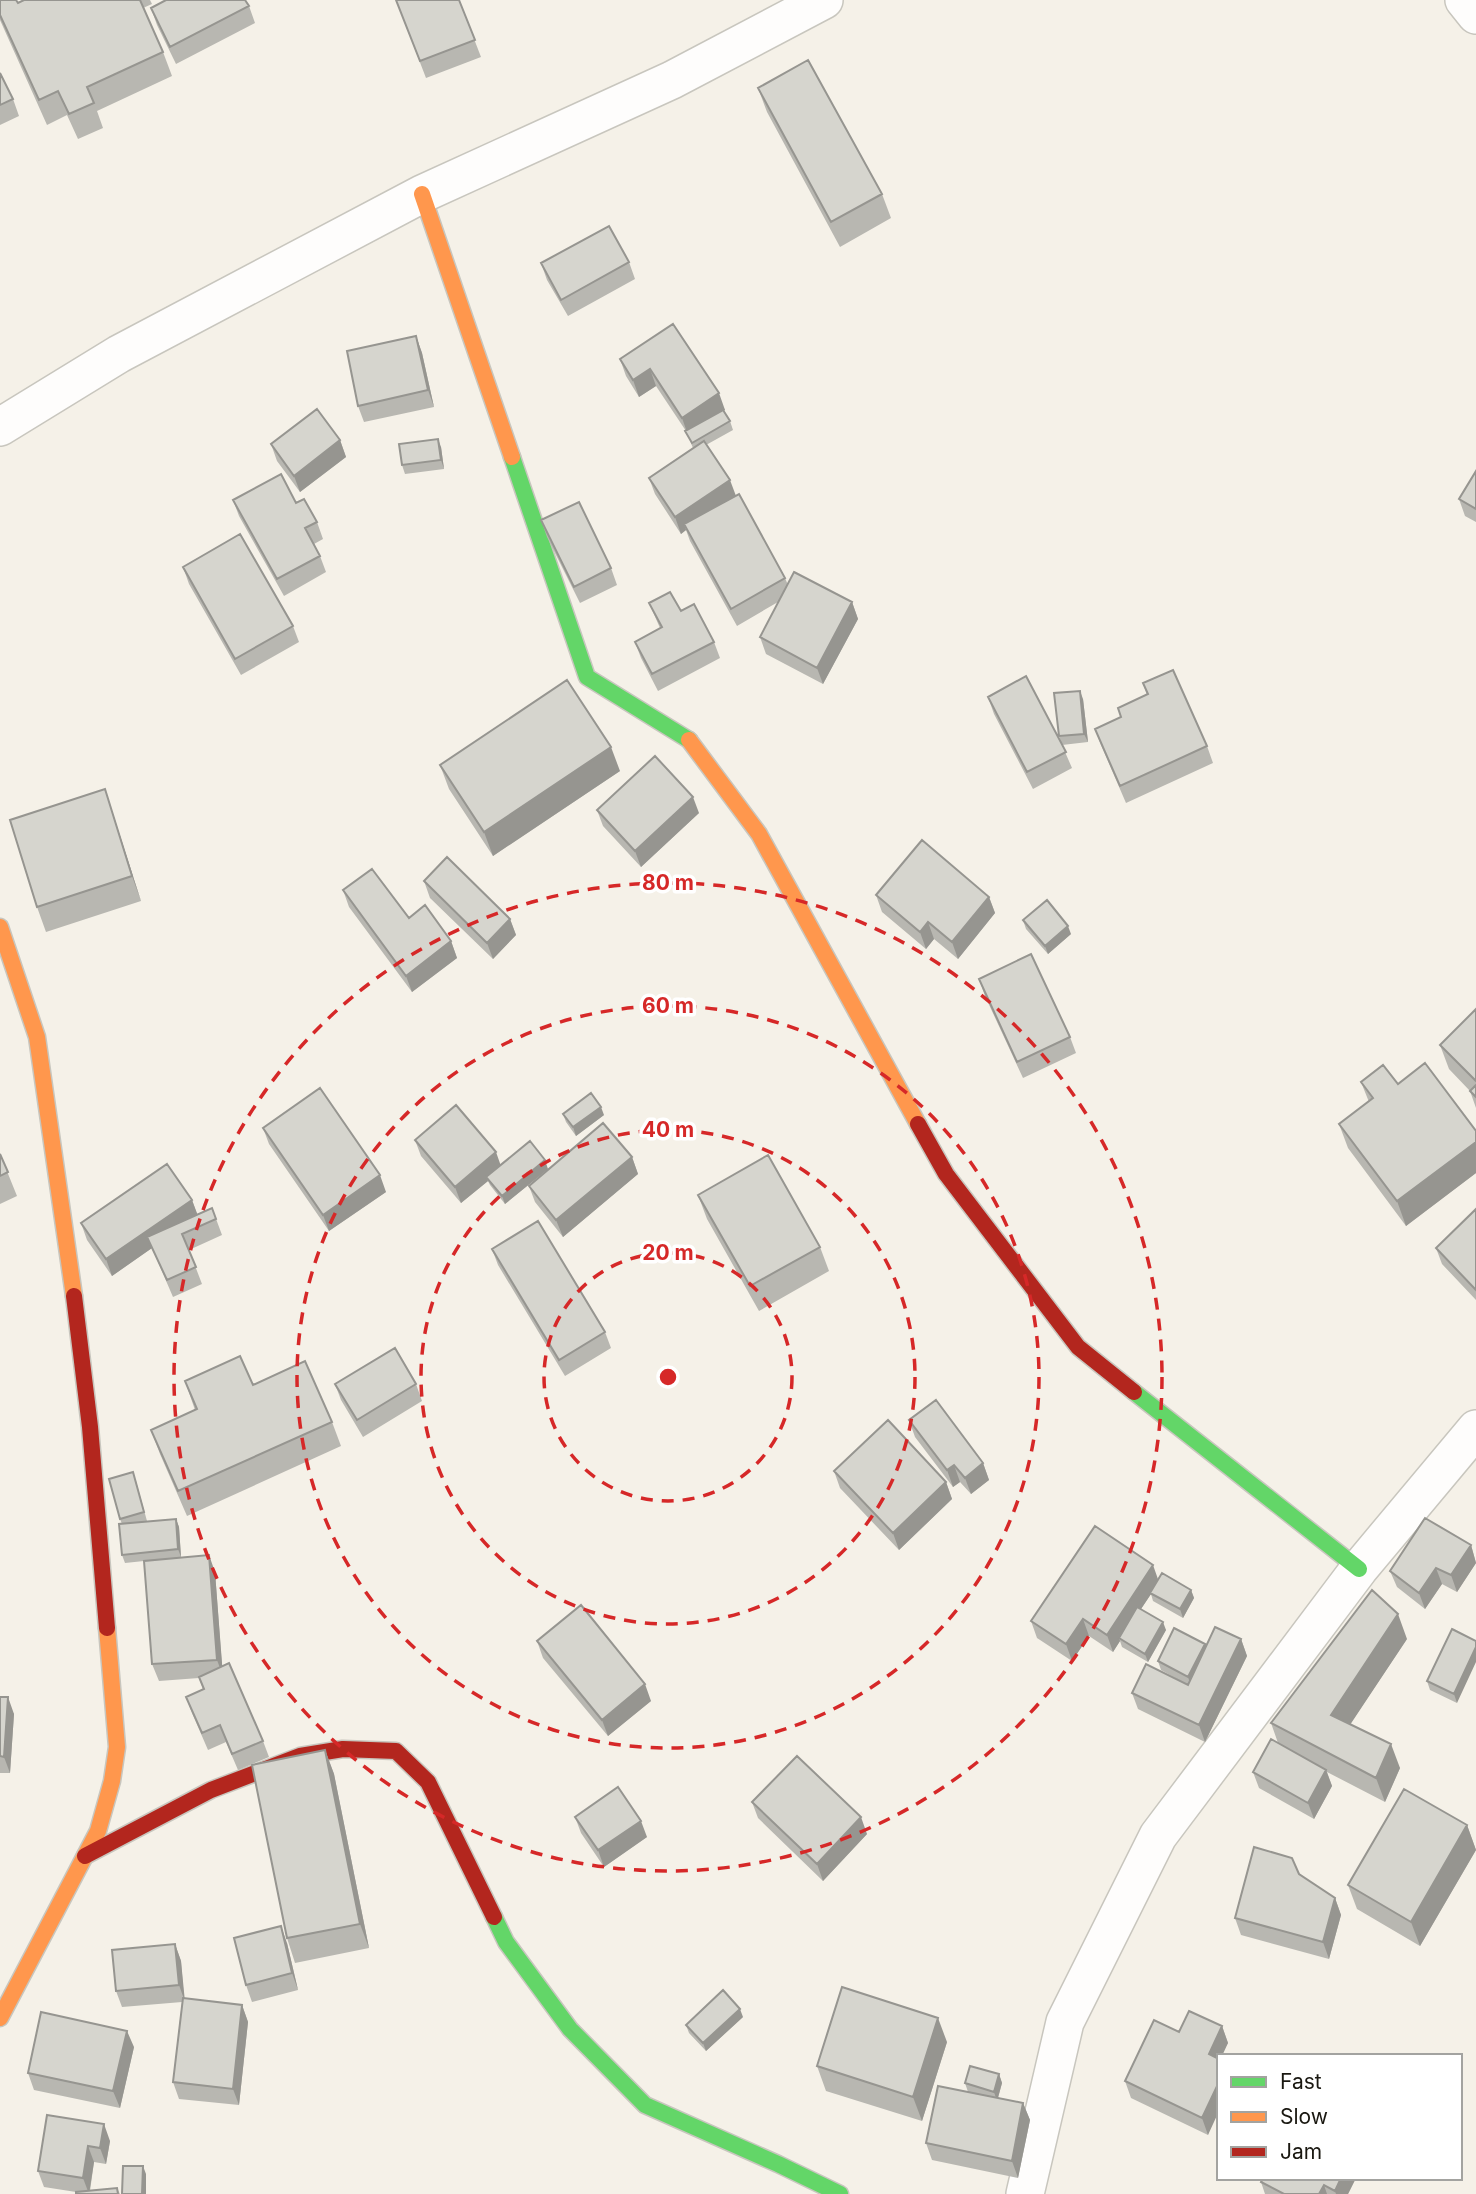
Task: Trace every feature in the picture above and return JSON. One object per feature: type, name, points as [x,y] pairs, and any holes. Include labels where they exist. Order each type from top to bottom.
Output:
[{"type":"street","points":[[0,427],[119,354],[422,194],[672,80],[824,0]]},
{"type":"street","points":[[1464,0],[1476,15]]},
{"type":"street","points":[[422,194],[587,677],[689,740],[759,834],[946,1174],[1078,1346],[1359,1569]]},
{"type":"street","points":[[0,927],[37,1037],[64,1217],[90,1427],[117,1747],[112,1781],[98,1831],[0,2018]]},
{"type":"street","points":[[1025,2194],[1065,2022],[1158,1836],[1359,1569],[1476,1429]]},
{"type":"street","points":[[85,1856],[211,1790],[300,1756],[343,1749],[396,1751],[428,1782],[506,1942],[570,2029],[645,2105],[839,2194]]},
{"type":"building","points":[[0,0],[16,0],[18,3],[24,0],[140,0],[163,52],[87,87],[94,103],[69,114],[58,91],[39,100],[0,15]]},
{"type":"building","points":[[166,0],[245,0],[249,6],[170,47],[151,8]]},
{"type":"building","points":[[396,0],[459,0],[475,40],[420,61]]},
{"type":"building","points":[[808,60],[882,194],[831,222],[758,88]]},
{"type":"building","points":[[0,73],[13,99],[0,105]]},
{"type":"building","points":[[609,226],[629,262],[561,300],[541,263]]},
{"type":"building","points":[[673,324],[719,393],[682,418],[650,369],[633,380],[620,359]]},
{"type":"building","points":[[416,336],[428,390],[358,406],[347,351]]},
{"type":"building","points":[[317,409],[340,440],[294,476],[271,444]]},
{"type":"building","points":[[723,410],[730,421],[692,443],[685,431]]},
{"type":"building","points":[[438,439],[441,460],[402,465],[399,444]]},
{"type":"building","points":[[704,441],[730,480],[675,517],[649,478]]},
{"type":"building","points":[[1476,471],[1476,509],[1459,499]]},
{"type":"building","points":[[281,474],[296,503],[304,499],[317,522],[305,528],[320,556],[277,579],[233,500]]},
{"type":"building","points":[[739,494],[785,578],[731,609],[684,524]]},
{"type":"building","points":[[579,502],[611,568],[574,587],[541,520]]},
{"type":"building","points":[[240,534],[293,626],[235,659],[183,567]]},
{"type":"building","points":[[794,572],[852,602],[817,668],[760,637]]},
{"type":"building","points":[[670,592],[681,611],[694,604],[714,642],[652,674],[635,642],[662,627],[649,603]]},
{"type":"building","points":[[1173,670],[1207,746],[1120,786],[1095,729],[1121,717],[1118,708],[1148,694],[1143,683]]},
{"type":"building","points":[[1026,676],[1066,752],[1027,772],[988,697]]},
{"type":"building","points":[[567,680],[611,747],[484,832],[440,765]]},
{"type":"building","points":[[1080,691],[1084,734],[1059,736],[1054,693]]},
{"type":"building","points":[[655,756],[693,797],[635,851],[597,810]]},
{"type":"building","points":[[105,789],[132,876],[37,907],[10,820]]},
{"type":"building","points":[[922,840],[989,897],[952,942],[928,922],[920,932],[876,895]]},
{"type":"building","points":[[447,857],[510,919],[487,943],[424,881]]},
{"type":"building","points":[[372,869],[409,918],[425,905],[451,941],[406,976],[343,890]]},
{"type":"building","points":[[1047,900],[1068,926],[1045,946],[1023,920]]},
{"type":"building","points":[[1031,954],[1070,1037],[1017,1062],[979,979]]},
{"type":"building","points":[[1476,1009],[1476,1081],[1440,1045]]},
{"type":"building","points":[[1425,1063],[1476,1131],[1476,1142],[1397,1201],[1339,1124],[1373,1098],[1361,1082],[1383,1065],[1398,1084]]},
{"type":"building","points":[[1476,1085],[1476,1097],[1470,1091]]},
{"type":"building","points":[[320,1088],[380,1175],[323,1215],[263,1128]]},
{"type":"building","points":[[591,1093],[601,1107],[573,1127],[563,1114]]},
{"type":"building","points":[[456,1105],[496,1152],[455,1187],[415,1140]]},
{"type":"building","points":[[603,1123],[632,1157],[556,1220],[529,1186]]},
{"type":"building","points":[[530,1141],[545,1160],[502,1196],[486,1177]]},
{"type":"building","points":[[0,1154],[8,1172],[0,1176]]},
{"type":"building","points":[[768,1155],[820,1247],[750,1286],[698,1195]]},
{"type":"building","points":[[167,1164],[192,1200],[106,1259],[81,1223]]},
{"type":"building","points":[[212,1208],[216,1219],[182,1234],[196,1267],[167,1280],[147,1237]]},
{"type":"building","points":[[1476,1209],[1476,1290],[1436,1248]]},
{"type":"building","points":[[538,1221],[605,1332],[559,1360],[492,1249]]},
{"type":"building","points":[[395,1348],[416,1384],[357,1420],[335,1384]]},
{"type":"building","points":[[240,1356],[253,1385],[305,1361],[332,1422],[178,1491],[151,1430],[197,1409],[185,1381]]},
{"type":"building","points":[[936,1400],[983,1463],[965,1478],[954,1465],[947,1470],[909,1420]]},
{"type":"building","points":[[888,1420],[946,1482],[893,1533],[834,1471]]},
{"type":"building","points":[[133,1472],[144,1512],[120,1519],[109,1479]]},
{"type":"building","points":[[1425,1518],[1471,1545],[1451,1575],[1436,1568],[1419,1593],[1390,1571]]},
{"type":"building","points":[[176,1519],[178,1549],[122,1555],[119,1524]]},
{"type":"building","points":[[1095,1526],[1153,1565],[1107,1635],[1083,1619],[1066,1644],[1031,1621]]},
{"type":"building","points":[[209,1555],[217,1660],[152,1664],[144,1561]]},
{"type":"building","points":[[1162,1573],[1191,1590],[1180,1609],[1150,1593]]},
{"type":"building","points":[[1372,1590],[1398,1614],[1331,1715],[1391,1744],[1376,1778],[1271,1723]]},
{"type":"building","points":[[581,1605],[645,1684],[602,1720],[537,1641]]},
{"type":"building","points":[[1137,1607],[1163,1622],[1145,1654],[1119,1638]]},
{"type":"building","points":[[1215,1627],[1241,1639],[1199,1725],[1132,1693],[1146,1664],[1188,1685]]},
{"type":"building","points":[[1174,1628],[1205,1644],[1188,1677],[1158,1661]]},
{"type":"building","points":[[1452,1629],[1476,1641],[1476,1647],[1454,1694],[1427,1681]]},
{"type":"building","points":[[229,1663],[263,1741],[232,1754],[220,1725],[202,1733],[186,1697],[204,1689],[199,1677]]},
{"type":"building","points":[[0,1697],[8,1697],[4,1757],[0,1756]]},
{"type":"building","points":[[1271,1739],[1326,1770],[1308,1803],[1253,1772]]},
{"type":"building","points":[[325,1750],[360,1924],[287,1938],[252,1765]]},
{"type":"building","points":[[797,1756],[861,1817],[817,1864],[752,1802]]},
{"type":"building","points":[[618,1787],[641,1821],[598,1850],[575,1817]]},
{"type":"building","points":[[1404,1789],[1467,1825],[1411,1922],[1348,1885]]},
{"type":"building","points":[[1254,1847],[1292,1858],[1299,1874],[1335,1898],[1323,1942],[1235,1918]]},
{"type":"building","points":[[281,1926],[292,1973],[246,1985],[234,1938]]},
{"type":"building","points":[[175,1944],[179,1985],[116,1991],[112,1950]]},
{"type":"building","points":[[842,1987],[938,2018],[913,2097],[817,2066]]},
{"type":"building","points":[[723,1990],[740,2009],[703,2043],[686,2025]]},
{"type":"building","points":[[183,1998],[242,2005],[233,2089],[173,2082]]},
{"type":"building","points":[[1189,2011],[1222,2026],[1209,2054],[1217,2058],[1217,2086],[1202,2118],[1125,2081],[1154,2020],[1179,2032]]},
{"type":"building","points":[[41,2012],[127,2031],[113,2091],[28,2073]]},
{"type":"building","points":[[970,2066],[999,2074],[994,2092],[965,2083]]},
{"type":"building","points":[[938,2086],[1023,2103],[1012,2161],[926,2143]]},
{"type":"building","points":[[47,2115],[104,2124],[100,2148],[88,2146],[83,2178],[38,2171]]},
{"type":"building","points":[[123,2166],[143,2166],[142,2194],[122,2194]]},
{"type":"building","points":[[1340,2180],[1335,2191],[1324,2185],[1319,2194],[1284,2194],[1261,2182]]},
{"type":"building","points":[[117,2188],[118,2194],[76,2194],[76,2192]]},
{"type":"traffic: fast","points":[[512,457],[587,677],[689,740]]},
{"type":"traffic: fast","points":[[1134,1392],[1359,1569]]},
{"type":"traffic: fast","points":[[494,1917],[506,1942],[570,2029],[645,2105],[840,2194]]},
{"type":"traffic: slow","points":[[422,194],[512,457]]},
{"type":"traffic: slow","points":[[689,740],[759,834],[918,1124]]},
{"type":"traffic: slow","points":[[0,927],[37,1037],[74,1296]]},
{"type":"traffic: slow","points":[[0,2018],[98,1831],[112,1781],[117,1747],[107,1628]]},
{"type":"traffic: jam","points":[[918,1124],[946,1174],[1078,1347],[1134,1392]]},
{"type":"traffic: jam","points":[[74,1296],[90,1427],[107,1628]]},
{"type":"traffic: jam","points":[[85,1856],[211,1790],[300,1756],[343,1749],[396,1751],[428,1782],[494,1917]]}]
